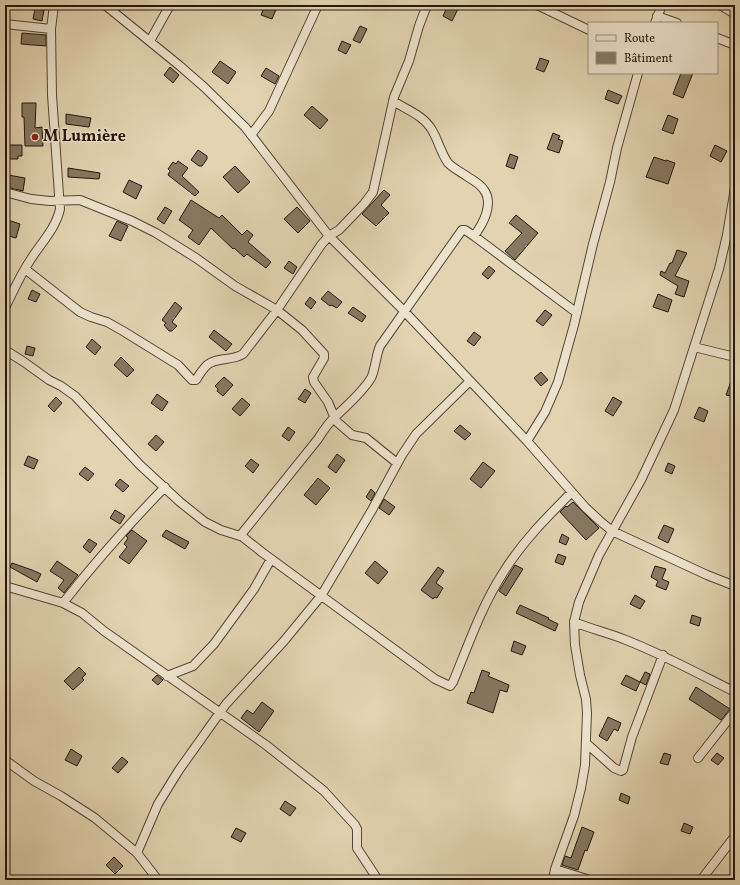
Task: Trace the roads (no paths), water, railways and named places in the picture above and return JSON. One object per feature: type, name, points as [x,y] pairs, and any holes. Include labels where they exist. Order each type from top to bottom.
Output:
[{"type":"street","points":[[5,308],[24,269],[55,223],[59,214],[52,94],[51,29],[54,5]]},
{"type":"street","points":[[105,5],[204,87],[245,126],[329,236],[404,310],[600,521],[612,531],[707,575],[735,586]]},
{"type":"street","points":[[150,41],[170,5]]},
{"type":"street","points":[[251,135],[269,111],[318,5]]},
{"type":"street","points":[[24,269],[80,312],[107,322],[123,331],[178,365],[192,380],[196,380],[208,364],[238,358],[243,354],[277,310],[329,236],[339,230],[364,204],[373,192],[393,101],[409,61],[427,5]]},
{"type":"street","points":[[536,5],[588,30]]},
{"type":"street","points":[[662,5],[656,19],[672,22]]},
{"type":"street","points":[[720,5],[735,14]]},
{"type":"street","points":[[5,24],[51,29]]},
{"type":"street","points":[[718,38],[735,44]]},
{"type":"street","points":[[527,441],[546,412],[558,382],[577,313],[593,244],[610,182],[617,148],[638,74]]},
{"type":"street","points":[[393,101],[421,117],[432,129],[448,162],[454,168],[484,189],[487,199],[487,211],[480,228],[474,236]]},
{"type":"street","points":[[553,880],[555,869],[574,816],[581,788],[586,743],[586,699],[580,675],[574,622],[579,602],[588,578],[612,531],[642,480],[674,410],[719,269],[727,235],[735,188]]},
{"type":"street","points":[[5,192],[31,199],[50,201],[80,200],[132,221],[156,233],[196,258],[240,289],[277,310],[302,330],[324,354],[324,358],[313,378],[314,382],[328,402],[336,421],[352,435],[366,438],[397,464]]},
{"type":"street","points":[[5,350],[75,396],[140,465],[205,522],[236,535],[242,534],[335,416],[360,392],[372,377],[380,346],[462,230],[465,230],[474,236],[577,313]]},
{"type":"street","points":[[694,347],[735,357]]},
{"type":"street","points":[[137,853],[158,804],[179,770],[219,713],[236,692],[284,641],[321,596],[372,510],[397,464],[416,434],[470,381]]},
{"type":"street","points":[[63,603],[84,575],[127,526],[165,488]]},
{"type":"street","points":[[242,534],[244,538],[435,680],[450,686],[481,616],[502,574],[519,549],[572,492]]},
{"type":"street","points":[[167,676],[193,666],[214,644],[254,589],[272,559]]},
{"type":"street","points":[[5,586],[63,603],[82,613],[167,676],[266,746],[324,791],[350,817],[357,829],[357,848],[378,880]]},
{"type":"street","points":[[574,622],[624,639],[663,655],[735,692]]},
{"type":"street","points":[[586,743],[614,768],[621,771],[622,770],[632,737],[663,655]]},
{"type":"street","points":[[698,758],[735,711]]},
{"type":"street","points":[[5,760],[34,781],[95,818],[137,853],[158,880]]},
{"type":"street","points":[[701,880],[735,836]]},
{"type":"street","points":[[555,869],[590,880]]},
{"type":"place","name":"M Lumière","points":[[35,137]]}]
